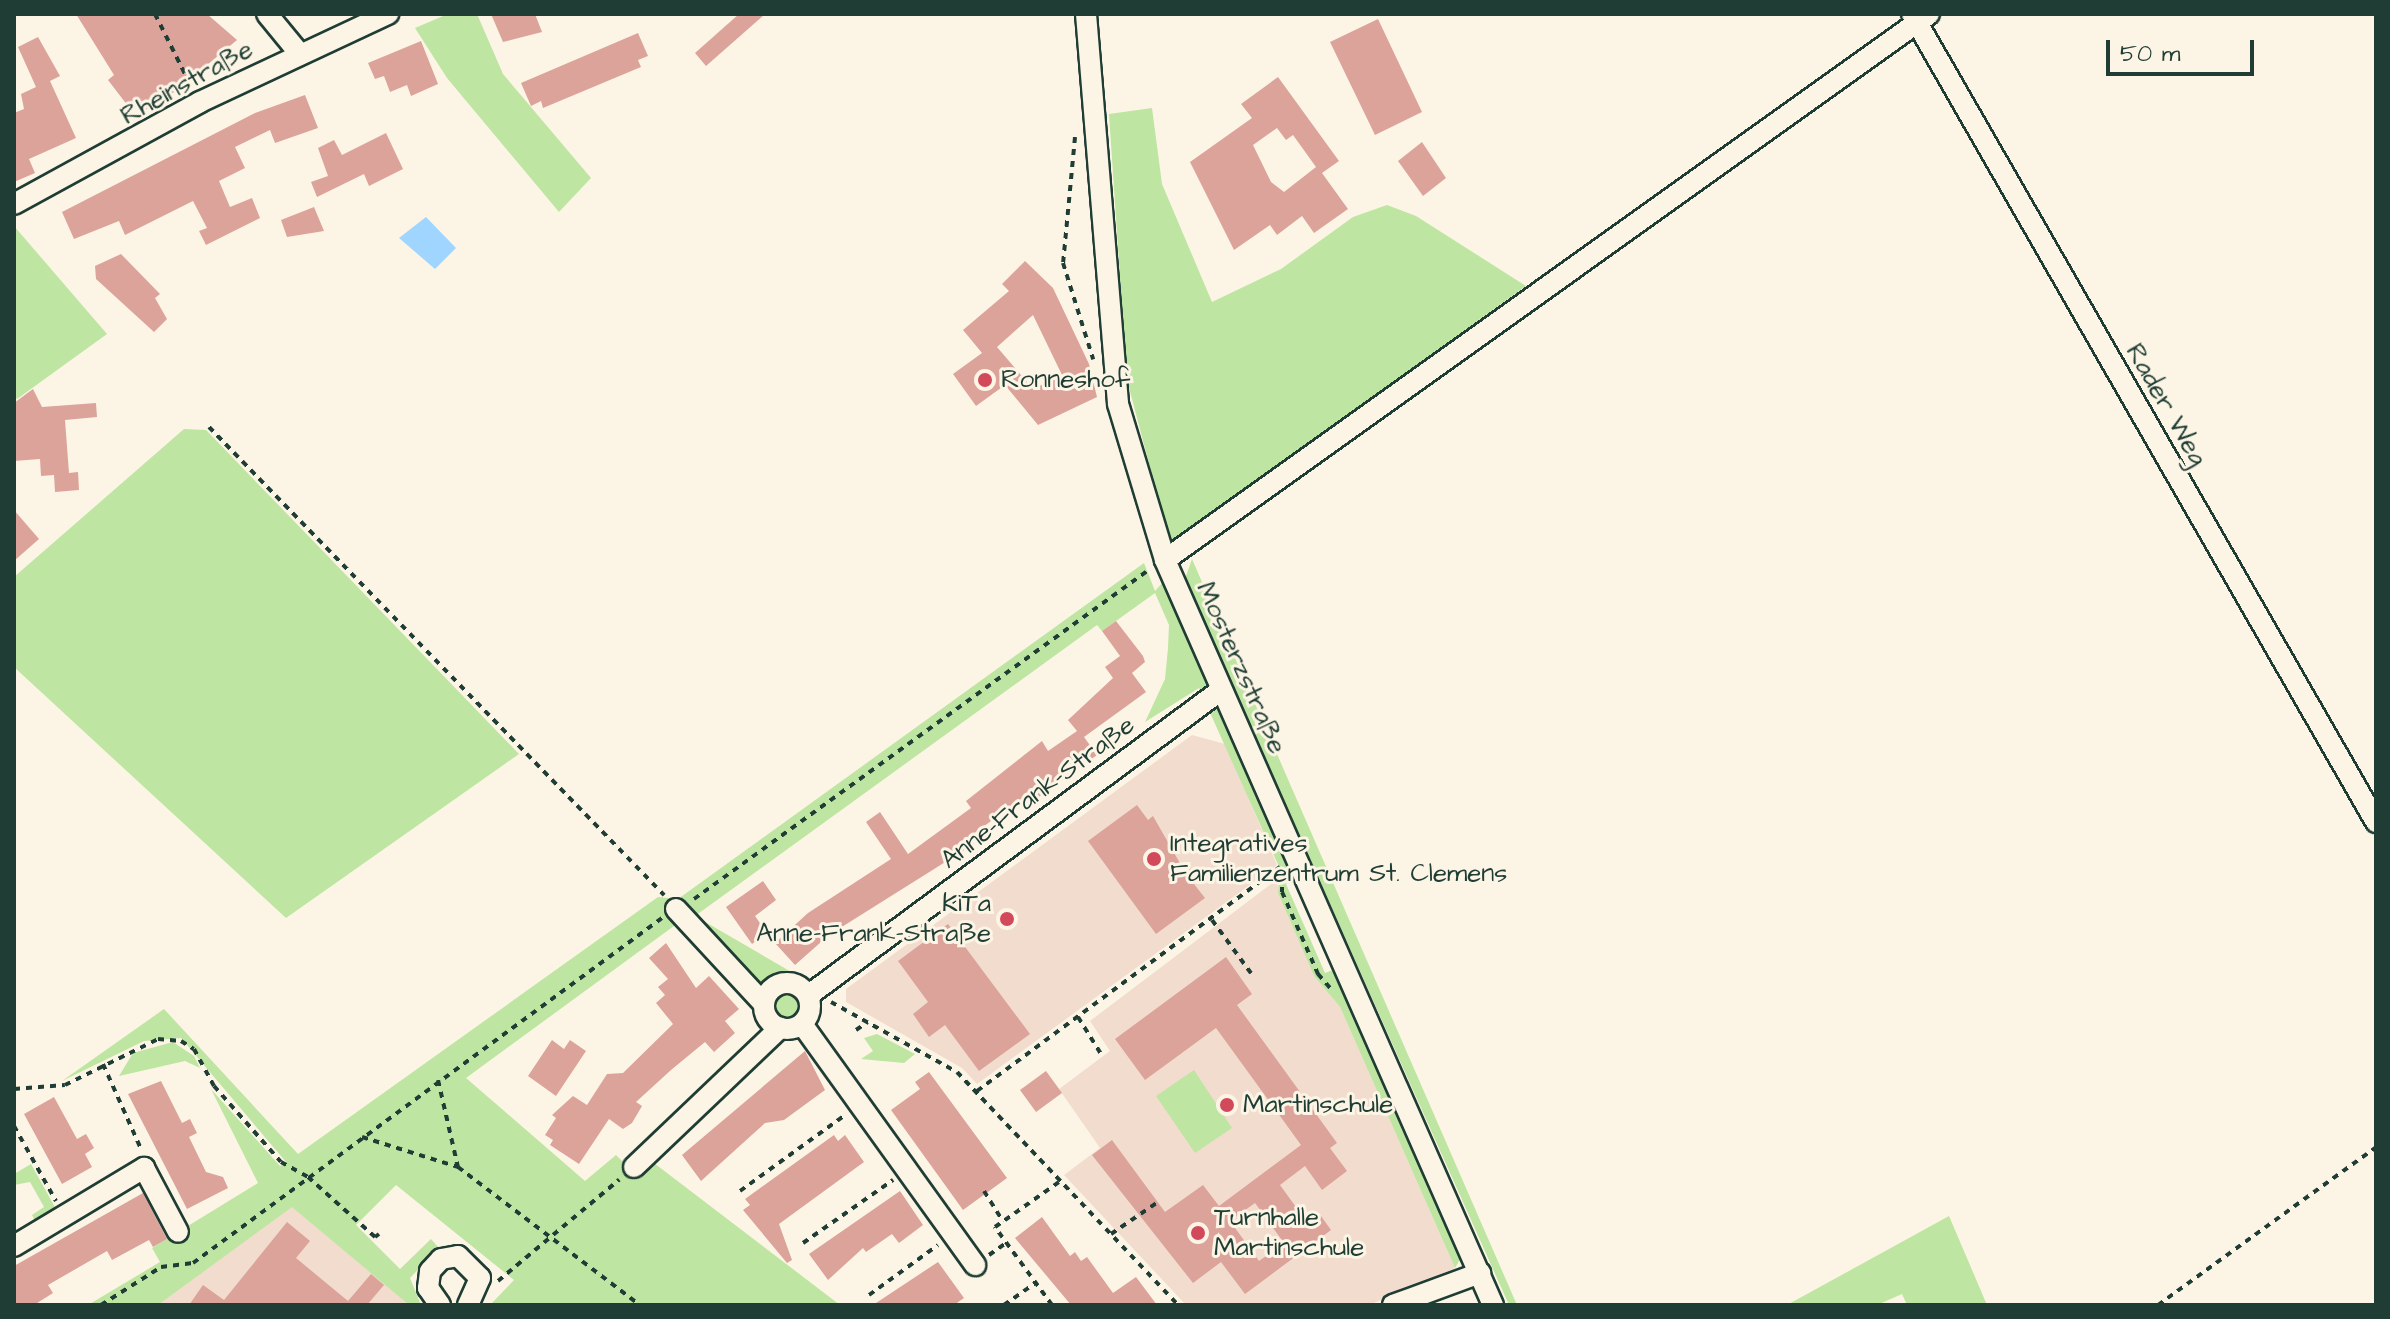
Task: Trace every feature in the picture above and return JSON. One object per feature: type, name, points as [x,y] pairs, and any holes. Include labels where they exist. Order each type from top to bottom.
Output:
[{"type":"street","points":[[267,14],[299,53]]},
{"type":"street","name":"Rheinstraße","points":[[15,203],[200,102],[299,53],[388,14]]},
{"type":"street","name":"Mosterzstraße","points":[[1086,14],[1118,404],[1165,560],[1493,1305]]},
{"type":"street","points":[[1165,560],[1919,17]]},
{"type":"street","name":"Rader Weg","points":[[1919,17],[2376,822]]},
{"type":"street","name":"Anne-Frank-Straße","points":[[811,993],[1221,690]]},
{"type":"street","points":[[676,909],[764,1004],[768,1018],[780,1028]]},
{"type":"street","points":[[634,1167],[780,1028],[802,1024],[810,1011],[811,993],[783,983],[764,1004]]},
{"type":"street","points":[[802,1024],[975,1265]]},
{"type":"street","points":[[14,1246],[144,1168],[178,1232]]},
{"type":"street","points":[[440,1305],[427,1280],[441,1259],[466,1259],[478,1270],[480,1286],[468,1305]]},
{"type":"street","points":[[1393,1305],[1480,1273]]},
{"type":"path","points":[[155,14],[200,102]]},
{"type":"path","points":[[209,427],[676,909]]},
{"type":"path","points":[[101,1305],[161,1267],[193,1263],[438,1080],[676,909],[707,892],[1165,560]]},
{"type":"path","points":[[977,1091],[1297,857]]},
{"type":"path","points":[[1212,919],[1251,973]]},
{"type":"path","points":[[811,993],[934,1057],[977,1091],[1178,1305]]},
{"type":"path","points":[[1078,1017],[1101,1054]]},
{"type":"path","points":[[856,1030],[868,1022]]},
{"type":"path","points":[[14,1089],[65,1085],[158,1039],[181,1041],[194,1049],[214,1086],[281,1162],[308,1177],[375,1237],[379,1234]]},
{"type":"path","points":[[103,1064],[144,1168]]},
{"type":"path","points":[[438,1080],[458,1167]]},
{"type":"path","points":[[740,1191],[860,1104]]},
{"type":"path","points":[[14,1126],[63,1214]]},
{"type":"path","points":[[362,1137],[458,1167],[640,1305]]},
{"type":"path","points":[[2158,1305],[2376,1147]]},
{"type":"path","points":[[480,1286],[509,1278],[634,1167]]},
{"type":"path","points":[[803,1243],[908,1170]]},
{"type":"path","points":[[1052,1305],[995,1227],[1059,1181]]},
{"type":"path","points":[[984,1191],[1003,1221]]},
{"type":"path","points":[[1111,1234],[1158,1202]]},
{"type":"path","points":[[869,1295],[954,1234]]},
{"type":"path","points":[[1004,1305],[1035,1283]]},
{"type":"shaded area","points":[[1192,735],[1225,744],[1277,865],[977,1084],[962,1068],[846,1002],[846,989]]},
{"type":"shaded area","name":"Martinschule","points":[[1279,878],[1278,893],[1314,976],[1340,1007],[1455,1268],[1369,1305],[1186,1305],[1064,1175],[1100,1148],[1059,1089],[1110,1051],[1090,1021]]},
{"type":"shaded area","points":[[292,1206],[409,1305],[158,1305]]},
{"type":"green space","points":[[448,14],[477,14],[503,74],[591,178],[559,212],[447,78],[415,28]]},
{"type":"green space","points":[[1152,108],[1162,184],[1212,302],[1281,269],[1353,217],[1387,205],[1416,216],[1526,286],[1170,543],[1127,380],[1109,114]]},
{"type":"green space","points":[[14,226],[107,334],[17,399],[14,396]]},
{"type":"green space","points":[[184,429],[206,430],[519,754],[286,918],[14,667],[14,577]]},
{"type":"green space","points":[[1192,559],[1517,1305],[1509,1305],[1185,579]]},
{"type":"green space","points":[[1144,563],[1155,591],[1163,582],[1298,877],[1286,884],[1325,973],[1338,968],[1462,1256],[1455,1268],[1340,1007],[1314,976],[1278,893],[1280,869],[1199,688],[1145,722],[1165,679],[1168,648],[1169,625],[1155,593],[1102,631],[1097,625],[695,916],[800,977],[755,989],[717,938],[678,923],[466,1078],[585,1181],[616,1155],[634,1173],[650,1160],[840,1305],[490,1305],[514,1280],[396,1185],[356,1225],[400,1269],[431,1239],[439,1248],[410,1278],[421,1305],[409,1305],[292,1207],[158,1305],[88,1305],[160,1262],[152,1248],[258,1183],[211,1089],[280,1166],[286,1162],[181,1038],[144,1041],[62,1081],[164,1009],[298,1154],[658,897],[678,899]]},
{"type":"green space","points":[[788,991],[794,992],[802,1000],[802,1012],[794,1020],[788,1021],[782,1020],[774,1012],[773,1006],[774,1000],[782,992]]},
{"type":"green space","points":[[877,1034],[915,1054],[904,1063],[861,1059],[873,1051],[864,1038]]},
{"type":"green space","points":[[173,1042],[194,1056],[200,1068],[185,1061],[119,1076],[133,1053]]},
{"type":"green space","points":[[1194,1070],[1232,1128],[1195,1153],[1156,1096]]},
{"type":"green space","points":[[31,1164],[56,1209],[35,1221],[32,1215],[44,1207],[30,1182],[14,1185],[14,1174]]},
{"type":"green space","points":[[1949,1216],[1987,1305],[1907,1305],[1902,1294],[1877,1305],[1787,1305]]},
{"type":"water","points":[[426,217],[456,248],[435,269],[399,238]]},
{"type":"building","points":[[76,14],[207,14],[237,40],[176,91],[144,111],[138,104],[131,110],[108,80],[114,75]]},
{"type":"building","points":[[491,14],[535,14],[542,32],[503,42]]},
{"type":"building","points":[[739,14],[765,14],[706,66],[695,53]]},
{"type":"building","points":[[1378,19],[1422,112],[1375,135],[1330,42]]},
{"type":"building","points":[[638,33],[648,56],[638,60],[641,67],[543,108],[541,101],[531,106],[521,83]]},
{"type":"building","points":[[38,37],[60,76],[50,81],[76,138],[29,159],[35,173],[14,182],[14,113],[24,109],[21,94],[36,87],[18,47]]},
{"type":"building","points":[[421,41],[438,84],[411,96],[407,85],[390,92],[384,76],[375,79],[368,63]]},
{"type":"building","points":[[1278,77],[1339,161],[1322,173],[1348,209],[1314,233],[1302,216],[1277,235],[1270,225],[1234,250],[1190,162],[1252,118],[1241,104]],"holes":[[[1277,128],[1286,140],[1293,135],[1316,167],[1284,192],[1271,182],[1253,145]]]},
{"type":"building","points":[[305,95],[318,128],[275,143],[270,130],[235,147],[245,168],[219,181],[230,207],[252,198],[260,218],[206,245],[199,231],[207,228],[193,201],[125,235],[119,221],[74,239],[62,212],[255,113]]},
{"type":"building","points":[[386,133],[403,169],[369,186],[364,174],[317,197],[311,182],[328,176],[318,148],[334,140],[342,155]]},
{"type":"building","points":[[1422,142],[1446,178],[1423,196],[1398,161]]},
{"type":"building","points":[[314,207],[324,231],[287,237],[281,220]]},
{"type":"building","points":[[121,254],[160,294],[155,298],[167,319],[154,332],[96,279],[95,266]]},
{"type":"building","points":[[1025,261],[1053,288],[1089,364],[1097,397],[1038,425],[1005,385],[976,406],[953,374],[982,353],[963,330],[1009,291],[1002,284]],"holes":[[[1033,315],[1062,375],[1033,389],[997,347]]]},
{"type":"building","points":[[33,389],[42,407],[96,403],[97,417],[65,420],[69,473],[78,472],[79,490],[55,492],[54,475],[41,476],[40,459],[14,461],[14,403]]},
{"type":"building","points":[[14,510],[39,539],[14,561]]},
{"type":"building","points":[[1116,621],[1143,656],[1145,662],[1132,673],[1146,692],[1084,737],[1097,755],[1036,799],[1031,792],[969,837],[974,844],[829,935],[795,965],[775,943],[808,913],[891,859],[866,822],[880,812],[908,854],[971,808],[966,801],[1042,741],[1048,751],[1077,731],[1068,720],[1113,678],[1105,667],[1120,656],[1102,631]]},
{"type":"building","points":[[1137,805],[1148,820],[1153,816],[1181,865],[1186,862],[1199,880],[1194,884],[1205,898],[1156,934],[1088,841]]},
{"type":"building","points":[[763,881],[776,900],[755,916],[767,933],[752,944],[726,907]]},
{"type":"building","points":[[948,924],[1030,1034],[979,1071],[945,1025],[929,1037],[913,1014],[928,1002],[898,961]]},
{"type":"building","points":[[666,943],[696,988],[709,976],[739,1009],[725,1021],[735,1033],[714,1052],[705,1042],[671,1070],[636,1102],[642,1106],[632,1123],[623,1129],[609,1119],[579,1164],[550,1145],[553,1140],[545,1135],[556,1118],[552,1115],[573,1096],[587,1105],[607,1074],[623,1073],[673,1024],[656,1003],[665,995],[658,987],[668,979],[649,958]]},
{"type":"building","points":[[1226,957],[1252,994],[1237,1005],[1337,1143],[1330,1148],[1347,1171],[1322,1190],[1305,1166],[1280,1185],[1309,1225],[1321,1216],[1331,1230],[1245,1294],[1221,1262],[1193,1283],[1092,1155],[1112,1140],[1165,1212],[1203,1185],[1219,1206],[1301,1145],[1216,1028],[1145,1080],[1115,1039]],"holes":[[[1255,1203],[1284,1243],[1259,1261],[1230,1221]]]},
{"type":"building","points":[[552,1040],[564,1049],[570,1040],[586,1051],[556,1096],[528,1076]]},
{"type":"building","points":[[805,1051],[825,1090],[784,1120],[765,1123],[701,1181],[682,1155]]},
{"type":"building","points":[[1046,1071],[1062,1093],[1036,1112],[1020,1090]]},
{"type":"building","points":[[929,1072],[1007,1178],[963,1210],[891,1110],[920,1089],[915,1082]]},
{"type":"building","points":[[161,1081],[182,1123],[190,1119],[197,1133],[189,1137],[206,1172],[223,1177],[228,1188],[187,1209],[128,1094]]},
{"type":"building","points":[[54,1097],[77,1139],[86,1134],[94,1148],[85,1154],[92,1167],[62,1184],[24,1114]]},
{"type":"building","points":[[834,1135],[838,1141],[845,1135],[864,1162],[779,1224],[792,1260],[787,1263],[743,1210],[750,1205],[745,1199]]},
{"type":"building","points":[[900,1191],[923,1225],[899,1243],[892,1234],[866,1252],[863,1248],[828,1280],[809,1254]]},
{"type":"building","points":[[143,1193],[167,1239],[153,1247],[149,1240],[112,1260],[107,1251],[48,1285],[53,1293],[34,1305],[14,1305],[14,1266]]},
{"type":"building","points":[[1042,1217],[1070,1256],[1075,1252],[1081,1261],[1087,1257],[1113,1293],[1136,1277],[1157,1305],[1071,1305],[1015,1238]]},
{"type":"building","points":[[287,1222],[310,1241],[296,1258],[348,1301],[371,1274],[384,1285],[367,1305],[189,1305],[203,1285],[224,1300]]},
{"type":"building","points":[[938,1262],[964,1298],[954,1305],[873,1305]]},
{"type":"place","name":"Ronneshof","points":[[985,380]]},
{"type":"place","name":"Integratives Familienzentrum St. Clemens","points":[[1154,859]]},
{"type":"place","name":"KiTa Anne-Frank-Straße","points":[[1007,919]]},
{"type":"place","name":"Martinschule","points":[[1227,1105]]},
{"type":"place","name":"Turnhalle Martinschule","points":[[1198,1233]]}]
